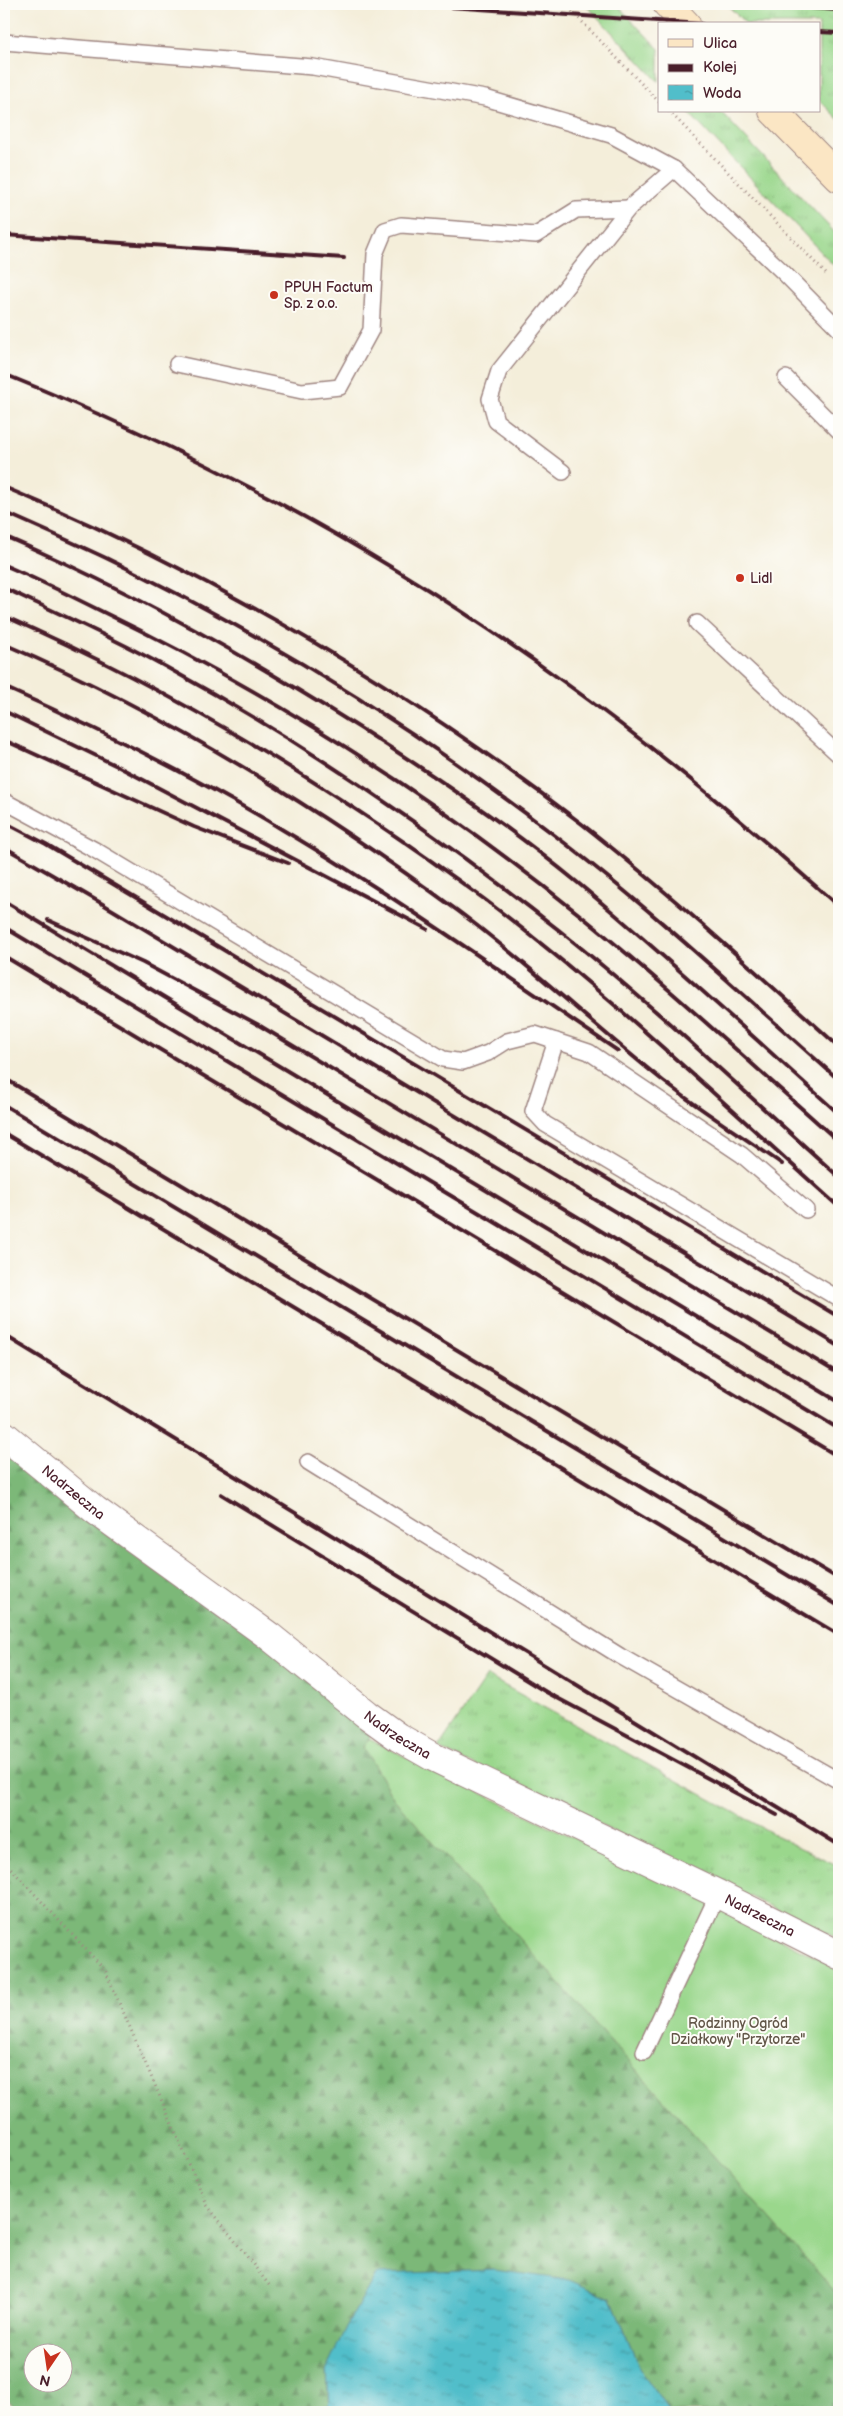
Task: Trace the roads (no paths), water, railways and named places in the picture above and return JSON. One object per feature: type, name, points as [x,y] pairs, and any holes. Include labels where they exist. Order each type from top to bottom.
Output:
[{"type":"main road","points":[[667,4],[684,22]]},
{"type":"main road","points":[[774,112],[839,178]]},
{"type":"street","name":"Nadrzeczna","points":[[4,1435],[95,1510],[269,1636],[366,1714],[398,1737],[433,1757],[718,1894],[839,1955]]},
{"type":"lane","points":[[4,42],[313,67],[485,98],[611,135],[674,169],[784,273],[839,329]]},
{"type":"lane","points":[[563,472],[496,420],[490,399],[499,371],[629,208],[674,169]]},
{"type":"lane","points":[[177,364],[302,391],[340,386],[371,330],[375,254],[385,230],[401,225],[536,235],[576,210],[629,208]]},
{"type":"lane","points":[[786,378],[839,431]]},
{"type":"lane","points":[[697,624],[839,755]]},
{"type":"lane","points":[[4,802],[95,850],[443,1059],[463,1062],[488,1053],[506,1041],[535,1034],[589,1052],[742,1155],[806,1210]]},
{"type":"lane","points":[[556,1041],[533,1111],[545,1124],[839,1299]]},
{"type":"lane","points":[[308,1462],[620,1656],[839,1781]]},
{"type":"lane","points":[[644,2052],[718,1894]]},
{"type":"water","points":[[494,2270],[569,2280],[611,2298],[640,2369],[670,2412],[329,2412],[327,2368],[346,2327],[376,2274]]},
{"type":"railway","points":[[406,4],[672,22]]},
{"type":"railway","points":[[751,4],[839,10]]},
{"type":"railway","points":[[820,32],[839,33]]},
{"type":"railway","points":[[4,235],[344,258]]},
{"type":"railway","points":[[4,374],[78,405],[223,473],[363,550],[431,592],[564,682],[635,735],[739,819],[839,907]]},
{"type":"railway","points":[[4,487],[156,557],[231,596],[376,680],[446,726],[582,824],[712,933],[839,1047]]},
{"type":"railway","points":[[4,512],[106,558],[223,618],[337,685],[447,757],[553,834],[627,893],[839,1080]]},
{"type":"railway","points":[[4,536],[116,588],[224,646],[332,710],[440,780],[510,830],[578,883],[677,968],[839,1114]]},
{"type":"railway","points":[[4,565],[41,581],[228,677],[291,713],[412,791],[471,832],[585,919],[681,1001],[839,1142]]},
{"type":"railway","points":[[4,588],[126,646],[218,696],[319,758],[417,824],[466,859],[596,960],[667,1021],[839,1177]]},
{"type":"railway","points":[[4,616],[67,645],[191,709],[311,781],[428,859],[484,899],[621,1010],[839,1207]]},
{"type":"railway","points":[[4,644],[64,671],[181,731],[295,799],[350,835],[405,872],[484,931],[676,1091],[782,1164]]},
{"type":"railway","points":[[4,687],[146,754],[283,830],[410,910],[618,1051]]},
{"type":"railway","points":[[4,711],[117,766],[427,929]]},
{"type":"railway","points":[[4,740],[194,827],[288,863]]},
{"type":"railway","points":[[4,822],[46,844],[839,1317]]},
{"type":"railway","points":[[4,847],[101,903],[839,1346]]},
{"type":"railway","points":[[4,901],[839,1402]]},
{"type":"railway","points":[[48,920],[143,963],[257,1024],[839,1374]]},
{"type":"railway","points":[[4,927],[839,1429]]},
{"type":"railway","points":[[4,956],[839,1457]]},
{"type":"railway","points":[[4,1078],[839,1579]]},
{"type":"railway","points":[[4,1105],[839,1606]]},
{"type":"railway","points":[[4,1133],[839,1635]]},
{"type":"railway","points":[[4,1335],[839,1845]]},
{"type":"railway","points":[[221,1494],[546,1692],[777,1815]]},
{"type":"place","name":"PPUH Factum Sp. z o.o.","points":[[274,295]]},
{"type":"place","name":"Lidl","points":[[740,578]]},
{"type":"park label","name":"Rodzinny Ogród Działkowy \"Przytorze\"","points":[[738,2032]]}]
